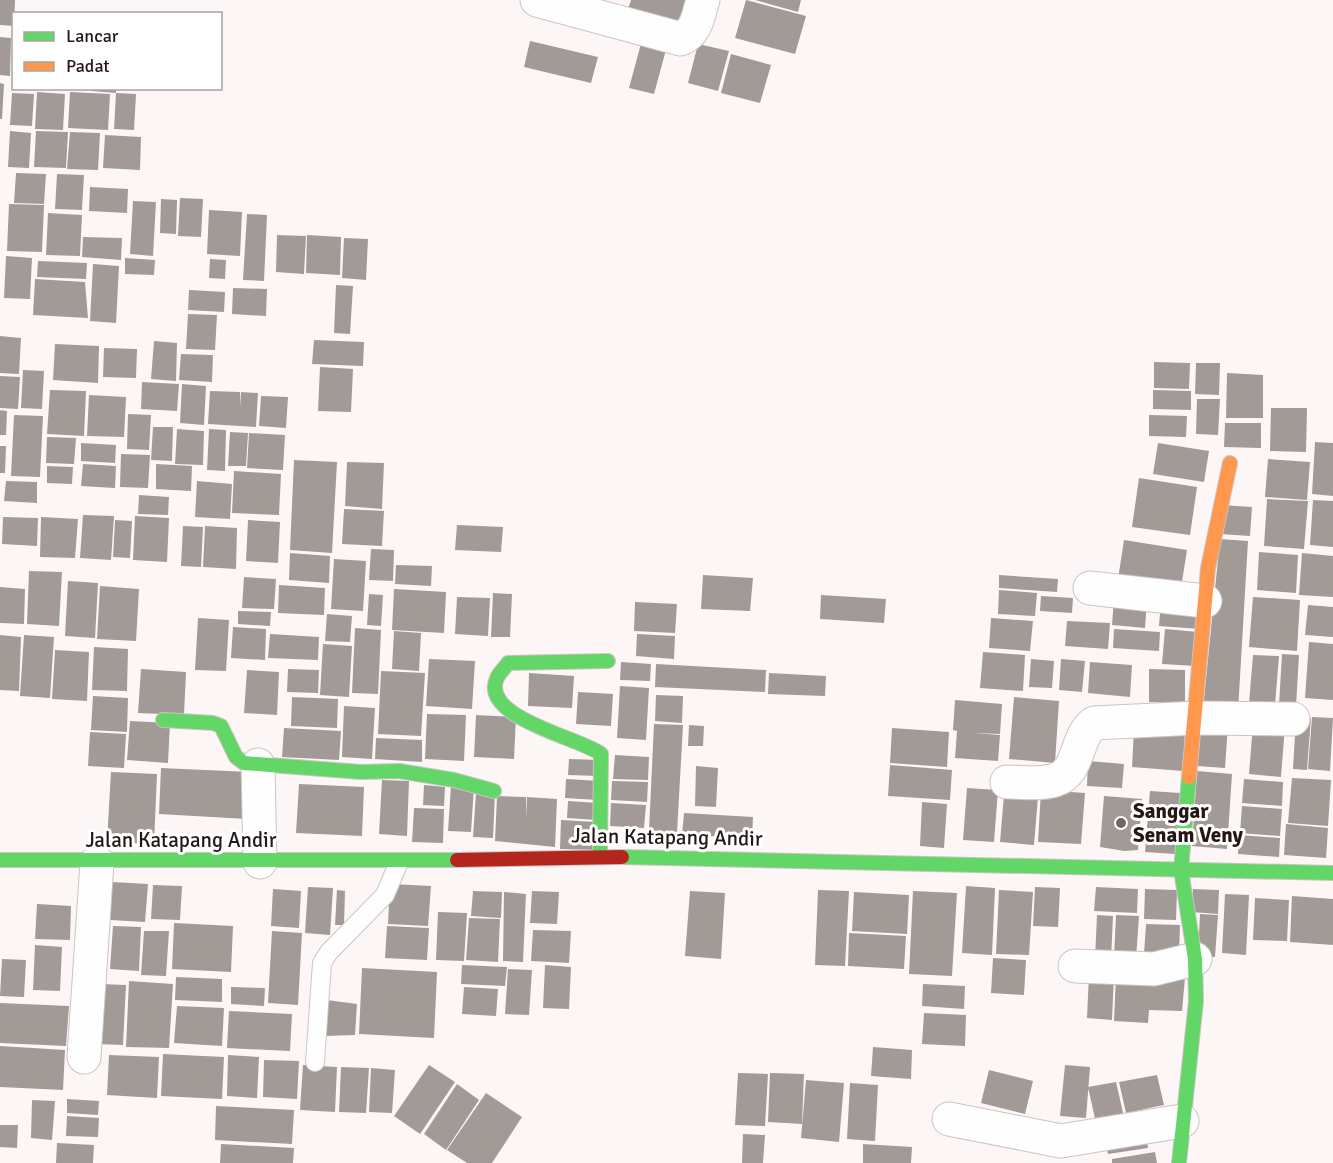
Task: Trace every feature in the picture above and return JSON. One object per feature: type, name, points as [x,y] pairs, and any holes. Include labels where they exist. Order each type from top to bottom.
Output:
[{"type":"street","points":[[537,0],[681,39],[690,35],[695,27],[703,0]]},
{"type":"street","points":[[1179,1163],[1196,1001],[1195,958],[1181,870],[1197,718],[1208,568],[1230,463]]},
{"type":"street","points":[[1090,588],[1205,601]]},
{"type":"street","points":[[600,856],[601,754],[595,749],[525,720],[498,701],[494,693],[495,680],[508,663],[608,661]]},
{"type":"street","points":[[1007,782],[1054,781],[1061,778],[1070,770],[1083,734],[1094,723],[1197,718],[1293,719]]},
{"type":"street","points":[[163,720],[213,723],[221,726],[236,757],[244,763],[361,772],[399,771],[454,780],[494,791]]},
{"type":"street","points":[[258,765],[260,862]]},
{"type":"street","name":"Jalan Katapang Andir","points":[[0,860],[260,862],[600,856],[1333,873]]},
{"type":"street","points":[[84,1057],[97,862]]},
{"type":"street","points":[[1075,966],[1154,969],[1195,958]]},
{"type":"street","points":[[949,1119],[1061,1142],[1182,1121]]},
{"type":"lane","points":[[315,1062],[322,963],[336,944],[385,895],[399,861]]},
{"type":"building","points":[[0,0],[15,0],[12,26],[0,25]]},
{"type":"building","points":[[631,0],[688,0],[681,27],[627,12]]},
{"type":"building","points":[[746,0],[806,16],[795,54],[735,38]]},
{"type":"building","points":[[755,0],[801,0],[798,12]]},
{"type":"building","points":[[0,37],[11,38],[10,76],[0,75]]},
{"type":"building","points":[[642,40],[667,46],[654,94],[629,88]]},
{"type":"building","points":[[530,41],[598,57],[591,83],[524,67]]},
{"type":"building","points":[[698,44],[729,51],[718,91],[688,83]]},
{"type":"building","points":[[731,54],[771,65],[760,103],[721,93]]},
{"type":"building","points":[[0,83],[4,84],[2,119],[0,119]]},
{"type":"building","points":[[116,90],[116,93],[92,91]]},
{"type":"building","points":[[37,92],[65,94],[63,130],[35,129]]},
{"type":"building","points":[[70,92],[110,94],[108,130],[68,128]]},
{"type":"building","points":[[12,93],[34,94],[32,126],[10,125]]},
{"type":"building","points":[[116,93],[136,94],[134,130],[114,129]]},
{"type":"building","points":[[10,131],[31,133],[29,168],[8,167]]},
{"type":"building","points":[[36,131],[68,132],[66,168],[34,167]]},
{"type":"building","points":[[70,132],[100,133],[98,170],[67,169]]},
{"type":"building","points":[[105,135],[141,137],[140,170],[103,168]]},
{"type":"building","points":[[16,173],[46,174],[44,204],[14,203]]},
{"type":"building","points":[[57,174],[84,175],[82,210],[55,209]]},
{"type":"building","points":[[90,187],[128,189],[127,213],[89,211]]},
{"type":"building","points":[[180,198],[203,199],[201,237],[178,236]]},
{"type":"building","points":[[161,199],[177,200],[176,234],[160,233]]},
{"type":"building","points":[[133,201],[156,202],[153,256],[130,254]]},
{"type":"building","points":[[9,204],[44,205],[42,252],[7,251]]},
{"type":"building","points":[[209,210],[242,212],[240,256],[207,254]]},
{"type":"building","points":[[48,213],[82,215],[80,256],[46,255]]},
{"type":"building","points":[[247,214],[267,215],[264,281],[243,280]]},
{"type":"building","points":[[277,235],[306,236],[304,274],[276,272]]},
{"type":"building","points":[[307,235],[341,237],[340,275],[306,273]]},
{"type":"building","points":[[83,237],[122,238],[121,260],[82,257]]},
{"type":"building","points":[[344,238],[368,239],[366,280],[342,278]]},
{"type":"building","points":[[6,256],[32,258],[30,299],[4,298]]},
{"type":"building","points":[[125,258],[155,260],[154,275],[125,274]]},
{"type":"building","points":[[210,259],[226,260],[225,279],[209,278]]},
{"type":"building","points":[[38,261],[87,263],[86,279],[37,277]]},
{"type":"building","points":[[93,264],[119,266],[116,323],[90,321]]},
{"type":"building","points":[[35,279],[85,282],[88,318],[33,315]]},
{"type":"building","points":[[336,285],[353,286],[350,334],[334,333]]},
{"type":"building","points":[[233,288],[267,289],[266,316],[232,314]]},
{"type":"building","points":[[189,290],[225,292],[224,312],[188,310]]},
{"type":"building","points":[[188,314],[217,315],[215,350],[186,349]]},
{"type":"building","points":[[0,336],[21,338],[19,374],[0,373]]},
{"type":"building","points":[[314,340],[364,342],[363,366],[312,364]]},
{"type":"building","points":[[154,341],[177,343],[176,381],[151,379]]},
{"type":"building","points":[[55,344],[99,346],[98,383],[53,380]]},
{"type":"building","points":[[104,348],[137,349],[136,378],[103,377]]},
{"type":"building","points":[[181,354],[213,355],[212,382],[179,380]]},
{"type":"building","points":[[1154,362],[1190,363],[1189,389],[1154,388]]},
{"type":"building","points":[[1196,363],[1220,363],[1219,395],[1195,394]]},
{"type":"building","points":[[320,367],[353,369],[351,412],[318,411]]},
{"type":"building","points":[[23,370],[44,371],[42,409],[21,408]]},
{"type":"building","points":[[1227,373],[1263,375],[1263,418],[1226,418]]},
{"type":"building","points":[[0,376],[20,377],[18,409],[0,408]]},
{"type":"building","points":[[142,382],[179,384],[177,411],[141,409]]},
{"type":"building","points":[[182,384],[206,386],[204,425],[180,423]]},
{"type":"building","points":[[50,390],[86,391],[84,436],[47,434]]},
{"type":"building","points":[[1153,390],[1191,391],[1191,410],[1153,409]]},
{"type":"building","points":[[210,391],[240,392],[240,407],[241,392],[258,393],[256,427],[208,424]]},
{"type":"building","points":[[89,395],[126,397],[124,437],[87,436]]},
{"type":"building","points":[[261,396],[288,397],[286,428],[259,426]]},
{"type":"building","points":[[1197,399],[1220,399],[1218,435],[1196,434]]},
{"type":"building","points":[[1271,408],[1307,408],[1306,452],[1270,451]]},
{"type":"building","points":[[0,410],[7,411],[6,435],[0,435]]},
{"type":"building","points":[[128,414],[151,415],[149,450],[127,449]]},
{"type":"building","points":[[14,415],[43,416],[40,477],[11,476]]},
{"type":"building","points":[[1149,415],[1187,416],[1186,437],[1149,436]]},
{"type":"building","points":[[1225,423],[1261,423],[1261,448],[1224,447]]},
{"type":"building","points":[[153,427],[173,427],[172,461],[151,460]]},
{"type":"building","points":[[177,429],[204,431],[203,465],[175,464]]},
{"type":"building","points":[[209,429],[226,430],[225,471],[207,470]]},
{"type":"building","points":[[230,432],[248,433],[246,466],[228,466]]},
{"type":"building","points":[[249,433],[285,435],[283,470],[247,468]]},
{"type":"building","points":[[47,437],[76,438],[74,464],[46,463]]},
{"type":"building","points":[[1315,442],[1333,443],[1333,496],[1312,494]]},
{"type":"building","points":[[81,443],[116,445],[115,463],[81,461]]},
{"type":"building","points":[[1158,443],[1209,451],[1204,482],[1153,474]]},
{"type":"building","points":[[0,446],[6,446],[5,473],[0,473]]},
{"type":"building","points":[[121,454],[150,455],[148,488],[120,487]]},
{"type":"building","points":[[1268,459],[1310,462],[1307,500],[1265,497]]},
{"type":"building","points":[[294,460],[337,462],[332,553],[290,550]]},
{"type":"building","points":[[347,462],[384,463],[382,509],[345,506]]},
{"type":"building","points":[[83,464],[116,466],[115,488],[81,486]]},
{"type":"building","points":[[156,464],[192,466],[191,491],[156,489]]},
{"type":"building","points":[[47,466],[73,467],[72,484],[47,483]]},
{"type":"building","points":[[234,471],[281,474],[279,515],[232,513]]},
{"type":"building","points":[[1139,478],[1197,487],[1190,535],[1132,527]]},
{"type":"building","points":[[6,481],[37,482],[37,503],[4,501]]},
{"type":"building","points":[[197,481],[232,484],[230,519],[195,517]]},
{"type":"building","points":[[139,495],[169,497],[168,515],[138,514]]},
{"type":"building","points":[[1267,499],[1308,501],[1304,549],[1264,546]]},
{"type":"building","points":[[1313,500],[1333,501],[1333,547],[1310,545]]},
{"type":"building","points":[[1222,505],[1252,507],[1250,536],[1220,534]]},
{"type":"building","points":[[344,509],[384,511],[382,546],[342,544]]},
{"type":"building","points":[[83,515],[114,516],[111,560],[80,558]]},
{"type":"building","points":[[135,516],[169,518],[167,562],[133,560]]},
{"type":"building","points":[[3,517],[38,518],[37,546],[2,544]]},
{"type":"building","points":[[41,517],[78,519],[75,558],[40,557]]},
{"type":"building","points":[[115,520],[132,521],[130,558],[113,557]]},
{"type":"building","points":[[248,520],[280,522],[278,563],[246,561]]},
{"type":"building","points":[[457,525],[503,527],[501,552],[455,550]]},
{"type":"building","points":[[183,526],[203,527],[201,567],[181,566]]},
{"type":"building","points":[[205,526],[237,528],[236,569],[203,567]]},
{"type":"building","points":[[1220,539],[1248,541],[1238,711],[1203,709]]},
{"type":"building","points":[[1124,540],[1187,550],[1181,588],[1118,579]]},
{"type":"building","points":[[371,549],[394,550],[393,581],[369,580]]},
{"type":"building","points":[[1259,552],[1298,555],[1296,593],[1257,590]]},
{"type":"building","points":[[290,553],[330,556],[329,583],[289,580]]},
{"type":"building","points":[[1302,553],[1333,556],[1333,597],[1299,595]]},
{"type":"building","points":[[334,559],[366,561],[363,611],[331,609]]},
{"type":"building","points":[[396,565],[432,566],[431,586],[395,584]]},
{"type":"building","points":[[29,571],[62,572],[59,626],[27,624]]},
{"type":"building","points":[[703,575],[753,578],[750,611],[701,609]]},
{"type":"building","points":[[999,575],[1058,579],[1057,592],[999,588]]},
{"type":"building","points":[[244,577],[276,579],[274,609],[242,608]]},
{"type":"building","points":[[68,581],[98,583],[95,638],[65,636]]},
{"type":"building","points":[[279,585],[325,588],[324,615],[278,613]]},
{"type":"building","points":[[100,586],[139,589],[136,641],[97,639]]},
{"type":"building","points":[[0,587],[25,589],[24,624],[0,623]]},
{"type":"building","points":[[394,589],[446,592],[444,633],[392,630]]},
{"type":"building","points":[[999,590],[1037,593],[1035,616],[998,614]]},
{"type":"building","points":[[493,593],[512,594],[510,637],[491,637]]},
{"type":"building","points":[[369,594],[383,595],[381,626],[367,625]]},
{"type":"building","points":[[821,595],[886,599],[884,623],[820,619]]},
{"type":"building","points":[[1041,596],[1073,598],[1072,613],[1040,611]]},
{"type":"building","points":[[457,597],[490,598],[488,636],[455,634]]},
{"type":"building","points":[[1253,597],[1300,600],[1297,651],[1249,647]]},
{"type":"building","points":[[1114,598],[1147,601],[1145,628],[1112,625]]},
{"type":"building","points":[[1161,601],[1202,604],[1200,629],[1159,626]]},
{"type":"building","points":[[635,602],[677,604],[675,633],[634,631]]},
{"type":"building","points":[[1308,605],[1333,607],[1333,637],[1305,635]]},
{"type":"building","points":[[238,611],[271,612],[270,626],[238,624]]},
{"type":"building","points":[[327,614],[352,616],[350,642],[325,641]]},
{"type":"building","points":[[198,618],[229,620],[226,671],[195,670]]},
{"type":"building","points":[[991,618],[1033,621],[1030,651],[989,648]]},
{"type":"building","points":[[1067,621],[1110,623],[1108,649],[1065,646]]},
{"type":"building","points":[[233,627],[266,629],[265,660],[231,658]]},
{"type":"building","points":[[355,628],[381,630],[378,694],[352,693]]},
{"type":"building","points":[[1114,629],[1160,632],[1159,651],[1113,648]]},
{"type":"building","points":[[1165,629],[1198,632],[1196,666],[1162,664]]},
{"type":"building","points":[[394,631],[421,633],[419,671],[392,669]]},
{"type":"building","points":[[270,634],[319,637],[318,660],[268,658]]},
{"type":"building","points":[[637,634],[675,636],[674,659],[636,656]]},
{"type":"building","points":[[0,635],[21,637],[19,691],[0,690]]},
{"type":"building","points":[[24,635],[54,637],[50,698],[20,696]]},
{"type":"building","points":[[1309,642],[1333,644],[1333,700],[1305,698]]},
{"type":"building","points":[[323,644],[352,646],[349,697],[320,695]]},
{"type":"building","points":[[94,647],[128,649],[127,691],[92,690]]},
{"type":"building","points":[[55,650],[89,652],[87,701],[52,699]]},
{"type":"building","points":[[983,652],[1025,655],[1023,691],[980,688]]},
{"type":"building","points":[[1282,654],[1299,655],[1296,706],[1279,705]]},
{"type":"building","points":[[1253,655],[1279,656],[1275,705],[1249,703]]},
{"type":"building","points":[[429,659],[475,661],[472,709],[426,706]]},
{"type":"building","points":[[1031,659],[1054,661],[1052,688],[1029,687]]},
{"type":"building","points":[[1061,659],[1085,661],[1082,692],[1059,690]]},
{"type":"building","points":[[621,662],[651,664],[650,681],[620,680]]},
{"type":"building","points":[[1090,662],[1132,665],[1130,697],[1088,693]]},
{"type":"building","points":[[656,664],[766,670],[765,692],[655,687]]},
{"type":"building","points":[[141,669],[186,672],[184,715],[138,713]]},
{"type":"building","points":[[288,669],[319,670],[318,693],[287,692]]},
{"type":"building","points":[[1149,669],[1185,670],[1185,703],[1149,702]]},
{"type":"building","points":[[247,670],[279,672],[277,715],[244,713]]},
{"type":"building","points":[[381,671],[425,673],[421,736],[378,734]]},
{"type":"building","points":[[529,673],[574,676],[572,708],[528,706]]},
{"type":"building","points":[[769,673],[826,676],[825,696],[768,694]]},
{"type":"building","points":[[620,686],[649,688],[646,740],[617,738]]},
{"type":"building","points":[[578,692],[613,694],[611,726],[576,724]]},
{"type":"building","points":[[656,695],[683,696],[682,723],[655,721]]},
{"type":"building","points":[[93,696],[128,698],[127,732],[91,730]]},
{"type":"building","points":[[292,697],[338,699],[337,728],[291,726]]},
{"type":"building","points":[[1014,697],[1059,701],[1055,763],[1009,759]]},
{"type":"building","points":[[955,700],[1002,704],[1000,734],[973,733],[1000,735],[998,761],[955,758],[957,731],[953,730]]},
{"type":"building","points":[[344,706],[375,708],[372,759],[342,757]]},
{"type":"building","points":[[427,714],[466,715],[464,761],[425,759]]},
{"type":"building","points":[[476,715],[516,717],[514,759],[474,757]]},
{"type":"building","points":[[1296,717],[1311,718],[1307,770],[1293,769]]},
{"type":"building","points":[[1312,717],[1333,718],[1330,771],[1308,769]]},
{"type":"building","points":[[130,721],[170,723],[168,763],[127,760]]},
{"type":"building","points":[[1200,723],[1228,725],[1225,768],[1197,766]]},
{"type":"building","points":[[654,724],[683,725],[677,833],[649,831]]},
{"type":"building","points":[[1253,724],[1285,726],[1281,777],[1249,774]]},
{"type":"building","points":[[689,725],[704,726],[703,746],[688,746]]},
{"type":"building","points":[[284,728],[341,731],[339,760],[282,757]]},
{"type":"building","points":[[892,728],[949,732],[947,767],[890,763]]},
{"type":"building","points":[[1134,729],[1185,733],[1183,771],[1132,767]]},
{"type":"building","points":[[90,732],[126,734],[124,768],[88,766]]},
{"type":"building","points":[[376,738],[422,740],[422,762],[375,759]]},
{"type":"building","points":[[615,755],[649,757],[648,780],[613,779]]},
{"type":"building","points":[[569,759],[600,760],[599,776],[568,775]]},
{"type":"building","points":[[1088,761],[1124,764],[1122,788],[1087,786]]},
{"type":"building","points":[[890,765],[952,770],[950,800],[888,796]]},
{"type":"building","points":[[696,766],[718,768],[716,807],[695,806]]},
{"type":"building","points":[[161,768],[250,772],[247,819],[159,814]]},
{"type":"building","points":[[1197,771],[1232,774],[1227,849],[1192,846]]},
{"type":"building","points":[[111,772],[157,774],[154,844],[107,842]]},
{"type":"building","points":[[1292,778],[1331,780],[1328,826],[1288,823]]},
{"type":"building","points":[[566,779],[600,781],[598,800],[565,798]]},
{"type":"building","points":[[1244,779],[1283,782],[1282,806],[1242,803]]},
{"type":"building","points":[[382,780],[409,781],[407,836],[379,834]]},
{"type":"building","points":[[612,781],[648,782],[647,802],[611,800]]},
{"type":"building","points":[[1005,783],[1039,785],[1034,845],[1000,842]]},
{"type":"building","points":[[299,784],[364,787],[362,836],[296,833]]},
{"type":"building","points":[[424,785],[445,787],[444,806],[423,805]]},
{"type":"building","points":[[451,786],[474,787],[471,832],[448,831]]},
{"type":"building","points":[[967,788],[998,790],[994,842],[963,840]]},
{"type":"building","points":[[1041,790],[1085,793],[1081,844],[1038,842]]},
{"type":"building","points":[[1150,791],[1180,793],[1175,854],[1145,852]]},
{"type":"building","points":[[476,793],[495,794],[493,838],[473,837]]},
{"type":"building","points":[[497,796],[526,797],[526,819],[527,797],[557,799],[555,847],[495,841]]},
{"type":"building","name":"Sanggar Senam Veny","points":[[1104,796],[1142,799],[1138,850],[1124,851],[1100,847]]},
{"type":"building","points":[[568,801],[598,803],[597,820],[567,818]]},
{"type":"building","points":[[922,802],[947,804],[944,848],[920,846]]},
{"type":"building","points":[[611,803],[646,805],[644,828],[610,826]]},
{"type":"building","points":[[1242,806],[1282,809],[1280,836],[1240,833]]},
{"type":"building","points":[[414,808],[444,809],[443,843],[412,842]]},
{"type":"building","points":[[684,813],[753,817],[752,838],[682,835]]},
{"type":"building","points":[[561,820],[596,822],[595,850],[560,849]]},
{"type":"building","points":[[1286,824],[1328,828],[1326,858],[1284,855]]},
{"type":"building","points":[[1239,835],[1280,838],[1279,857],[1238,854]]},
{"type":"building","points":[[112,882],[148,884],[145,922],[110,920]]},
{"type":"building","points":[[390,884],[431,886],[428,926],[388,924]]},
{"type":"building","points":[[153,885],[182,886],[180,920],[151,919]]},
{"type":"building","points":[[966,886],[995,888],[992,955],[962,953]]},
{"type":"building","points":[[308,887],[333,888],[330,935],[305,933]]},
{"type":"building","points":[[1035,887],[1060,888],[1058,927],[1033,926]]},
{"type":"building","points":[[1096,887],[1138,889],[1137,913],[1094,911]]},
{"type":"building","points":[[273,889],[301,891],[299,928],[271,926]]},
{"type":"building","points":[[1145,889],[1177,890],[1176,920],[1144,919]]},
{"type":"building","points":[[1193,889],[1219,890],[1218,914],[1191,912]]},
{"type":"building","points":[[337,890],[345,891],[344,925],[335,925]]},
{"type":"building","points":[[818,890],[849,891],[845,966],[815,965]]},
{"type":"building","points":[[999,890],[1033,892],[1029,955],[996,954]]},
{"type":"building","points":[[473,891],[502,892],[501,918],[471,916]]},
{"type":"building","points":[[532,891],[559,892],[557,924],[530,923]]},
{"type":"building","points":[[690,891],[725,893],[721,959],[685,956]]},
{"type":"building","points":[[913,891],[957,893],[952,976],[909,974]]},
{"type":"building","points":[[504,892],[526,894],[523,962],[503,961]]},
{"type":"building","points":[[854,892],[909,895],[907,934],[852,931]]},
{"type":"building","points":[[1225,894],[1249,895],[1246,955],[1222,953]]},
{"type":"building","points":[[1292,896],[1333,899],[1333,945],[1290,942]]},
{"type":"building","points":[[1255,898],[1289,900],[1287,941],[1253,940]]},
{"type":"building","points":[[37,904],[71,906],[70,940],[35,939]]},
{"type":"building","points":[[438,912],[467,913],[464,961],[436,960]]},
{"type":"building","points":[[1200,914],[1218,915],[1215,957],[1198,956]]},
{"type":"building","points":[[1097,915],[1113,916],[1111,960],[1095,959]]},
{"type":"building","points":[[1116,915],[1139,916],[1136,959],[1114,957]]},
{"type":"building","points":[[469,918],[500,919],[498,962],[466,960]]},
{"type":"building","points":[[174,923],[233,926],[231,972],[172,969]]},
{"type":"building","points":[[1146,924],[1180,925],[1179,956],[1144,954]]},
{"type":"building","points":[[113,926],[141,927],[139,971],[110,969]]},
{"type":"building","points":[[387,926],[429,928],[427,960],[385,958]]},
{"type":"building","points":[[533,930],[571,931],[569,963],[531,961]]},
{"type":"building","points":[[144,931],[169,931],[166,976],[141,975]]},
{"type":"building","points":[[272,931],[302,933],[298,1005],[268,1003]]},
{"type":"building","points":[[849,933],[906,936],[904,969],[848,966]]},
{"type":"building","points":[[35,945],[62,947],[60,991],[33,990]]},
{"type":"building","points":[[993,958],[1026,960],[1024,995],[991,993]]},
{"type":"building","points":[[2,959],[26,960],[24,997],[0,996]]},
{"type":"building","points":[[462,965],[507,967],[505,986],[461,984]]},
{"type":"building","points":[[545,965],[571,967],[569,1009],[543,1008]]},
{"type":"building","points":[[362,968],[437,972],[434,1038],[359,1034]]},
{"type":"building","points":[[508,969],[532,970],[529,1015],[505,1014]]},
{"type":"building","points":[[1089,974],[1114,975],[1112,1020],[1087,1018]]},
{"type":"building","points":[[1116,975],[1185,978],[1182,1011],[1149,1010],[1148,1023],[1114,1021]]},
{"type":"building","points":[[176,977],[222,979],[222,1002],[175,1000]]},
{"type":"building","points":[[129,981],[173,984],[169,1048],[126,1047]]},
{"type":"building","points":[[99,984],[126,985],[123,1045],[96,1044]]},
{"type":"building","points":[[923,984],[965,986],[964,1009],[922,1006]]},
{"type":"building","points":[[231,987],[265,988],[264,1006],[231,1004]]},
{"type":"building","points":[[464,987],[498,989],[496,1016],[462,1014]]},
{"type":"building","points":[[327,1000],[357,1004],[355,1035],[325,1036]]},
{"type":"building","points":[[0,1003],[69,1006],[66,1046],[0,1043]]},
{"type":"building","points":[[177,1006],[224,1008],[222,1046],[174,1043]]},
{"type":"building","points":[[229,1011],[292,1014],[290,1051],[227,1048]]},
{"type":"building","points":[[924,1013],[966,1015],[965,1046],[922,1044]]},
{"type":"building","points":[[0,1046],[65,1050],[63,1090],[0,1087]]},
{"type":"building","points":[[873,1047],[912,1050],[911,1079],[871,1076]]},
{"type":"building","points":[[163,1054],[224,1057],[222,1099],[161,1096]]},
{"type":"building","points":[[109,1055],[159,1057],[157,1098],[107,1095]]},
{"type":"building","points":[[228,1055],[259,1057],[257,1098],[227,1096]]},
{"type":"building","points":[[264,1060],[299,1061],[297,1099],[263,1097]]},
{"type":"building","points":[[303,1065],[337,1067],[335,1112],[300,1110]]},
{"type":"building","points":[[429,1065],[455,1082],[420,1134],[394,1116]]},
{"type":"building","points":[[1065,1065],[1090,1067],[1086,1118],[1060,1116]]},
{"type":"building","points":[[341,1067],[369,1068],[366,1113],[339,1112]]},
{"type":"building","points":[[371,1068],[395,1070],[392,1113],[369,1112]]},
{"type":"building","points":[[989,1070],[1033,1081],[1025,1114],[981,1103]]},
{"type":"building","points":[[738,1073],[768,1074],[765,1126],[735,1125]]},
{"type":"building","points":[[770,1073],[804,1074],[802,1124],[768,1122]]},
{"type":"building","points":[[1157,1075],[1164,1105],[1126,1113],[1119,1082]]},
{"type":"building","points":[[806,1080],[844,1083],[839,1142],[801,1138]]},
{"type":"building","points":[[1116,1082],[1124,1117],[1096,1123],[1088,1087]]},
{"type":"building","points":[[850,1083],[878,1085],[875,1141],[847,1139]]},
{"type":"building","points":[[457,1084],[479,1100],[446,1150],[424,1134]]},
{"type":"building","points":[[486,1093],[522,1117],[492,1163],[467,1163],[447,1150]]},
{"type":"building","points":[[67,1099],[99,1101],[98,1115],[67,1113]]},
{"type":"building","points":[[32,1100],[55,1101],[52,1140],[31,1138]]},
{"type":"building","points":[[216,1106],[294,1110],[292,1144],[215,1140]]},
{"type":"building","points":[[67,1116],[99,1118],[98,1137],[66,1136]]},
{"type":"building","points":[[0,1125],[18,1125],[17,1148],[0,1147]]},
{"type":"building","points":[[1145,1129],[1148,1148],[1108,1154],[1104,1136]]},
{"type":"building","points":[[743,1134],[765,1135],[763,1163],[742,1163]]},
{"type":"building","points":[[57,1143],[94,1145],[93,1163],[56,1163]]},
{"type":"building","points":[[221,1144],[294,1148],[293,1163],[220,1163]]},
{"type":"building","points":[[863,1144],[912,1147],[911,1163],[863,1163]]},
{"type":"building","points":[[1155,1152],[1157,1163],[1112,1163],[1112,1159]]},
{"type":"traffic: fast","points":[[600,856],[601,754],[517,715],[503,704],[495,692],[497,678],[508,663],[608,661]]},
{"type":"traffic: fast","points":[[163,720],[213,723],[221,726],[236,757],[244,763],[361,772],[399,771],[454,780],[494,791]]},
{"type":"traffic: fast","points":[[1179,1163],[1196,1001],[1195,959],[1181,870],[1189,777]]},
{"type":"traffic: fast","points":[[622,857],[1333,873]]},
{"type":"traffic: fast","points":[[0,860],[457,860]]},
{"type":"traffic: slow","points":[[1189,777],[1208,568],[1230,463]]},
{"type":"traffic: jam","points":[[457,860],[622,857]]},
{"type":"place","name":"Sanggar Senam Veny","points":[[1121,823]]}]
